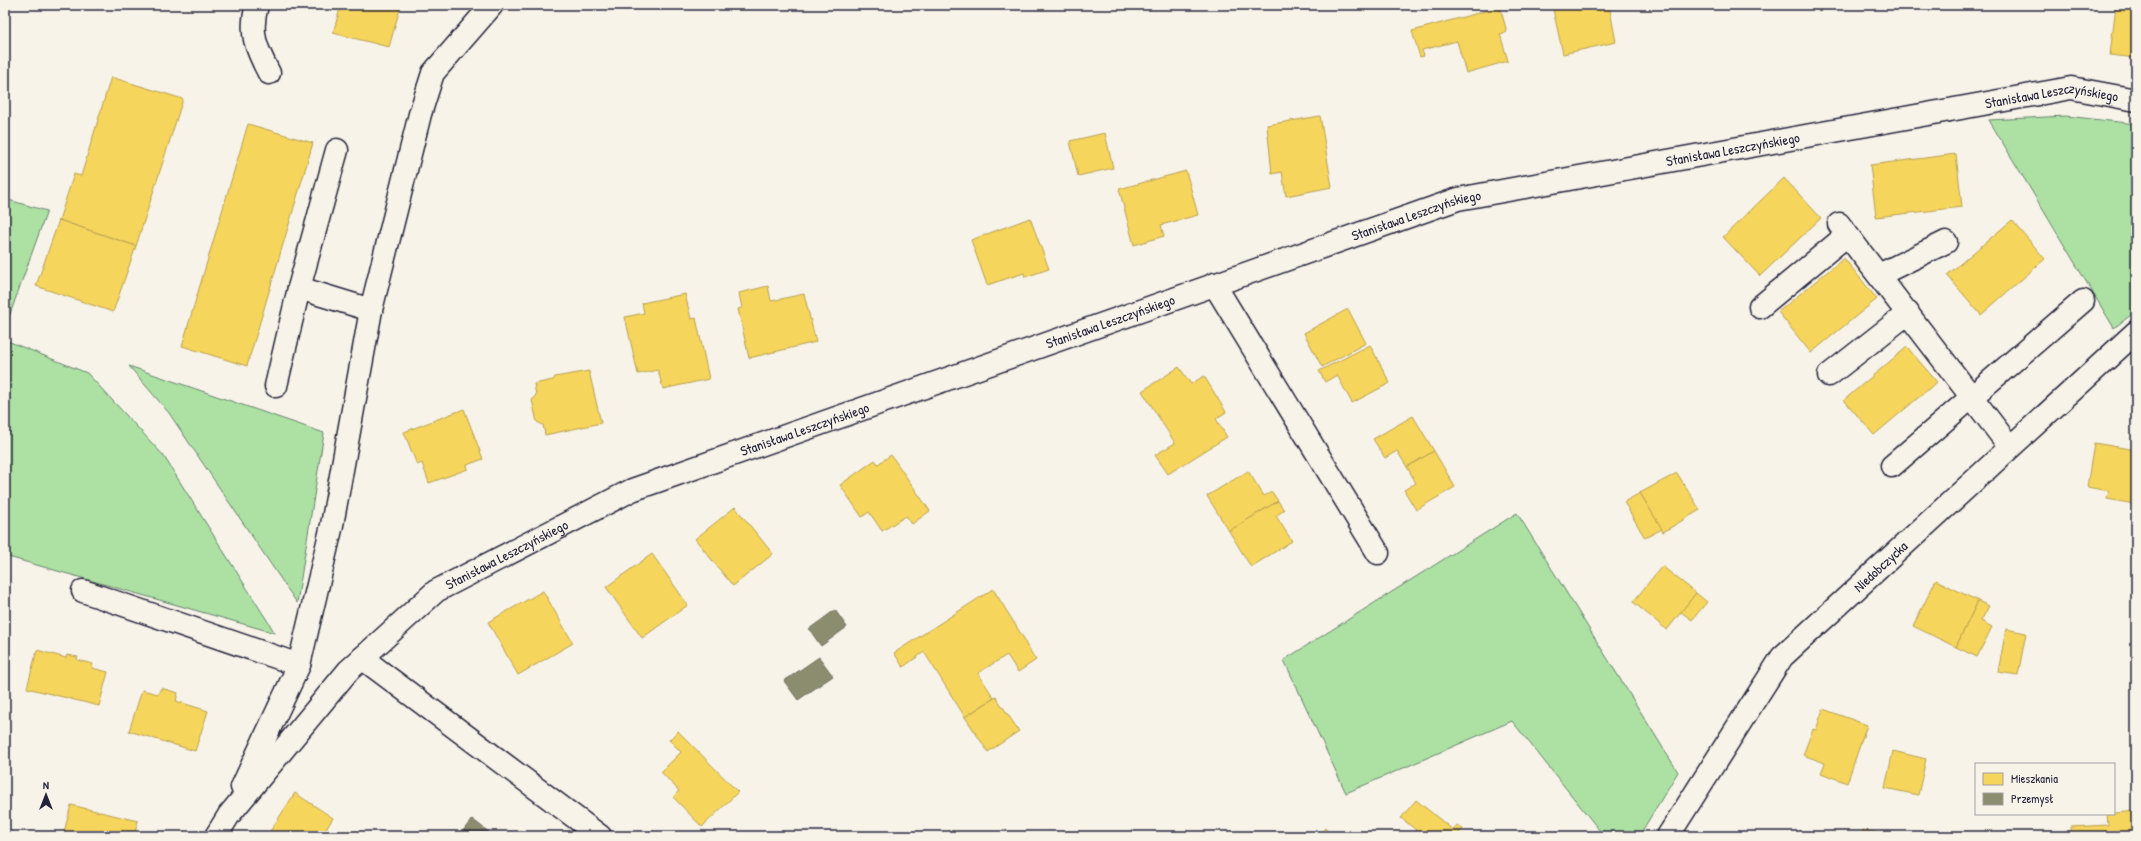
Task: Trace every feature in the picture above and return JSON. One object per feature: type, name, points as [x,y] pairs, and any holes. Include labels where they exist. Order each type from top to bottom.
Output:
[{"type":"street","points":[[257,5],[253,21],[256,48],[269,73]]},
{"type":"street","points":[[229,815],[299,665],[332,525],[372,310],[420,114],[432,73],[492,5]]},
{"type":"street","name":"Stanisława Leszczyńskiego","points":[[216,836],[229,815],[348,671],[436,590],[632,490],[1458,199],[2071,88],[2136,100]]},
{"type":"street","points":[[276,386],[299,288],[337,150]]},
{"type":"street","points":[[1760,307],[1843,229],[2010,447]]},
{"type":"street","points":[[1879,275],[1946,242]]},
{"type":"street","points":[[1214,284],[1378,553]]},
{"type":"street","points":[[299,288],[372,310]]},
{"type":"street","points":[[1892,466],[2083,301]]},
{"type":"street","points":[[1829,375],[1908,313]]},
{"type":"street","name":"Niedobczycka","points":[[1668,836],[1782,657],[2136,332]]},
{"type":"street","points":[[83,590],[299,665]]},
{"type":"street","points":[[362,658],[600,836]]},
{"type":"green space","points":[[2066,116],[2136,124],[2136,311],[2114,328],[1989,120]]},
{"type":"green space","points":[[5,199],[47,211],[5,328]]},
{"type":"green space","points":[[5,340],[87,373],[163,455],[275,633],[5,556]]},
{"type":"green space","points":[[129,366],[324,433],[297,603],[169,413]]},
{"type":"green space","points":[[1517,513],[1678,772],[1639,836],[1604,836],[1512,721],[1346,793],[1284,660]]},
{"type":"building: Mieszkania","points":[[341,5],[401,5],[389,47],[333,33]]},
{"type":"building: Mieszkania","points":[[1552,5],[1609,5],[1616,42],[1563,54]]},
{"type":"building: Mieszkania","points":[[2116,5],[2136,7],[2136,58],[2110,55]]},
{"type":"building: Mieszkania","points":[[1500,7],[1507,32],[1500,34],[1508,61],[1466,73],[1457,41],[1422,50],[1424,56],[1420,57],[1412,31]]},
{"type":"building: Mieszkania","points":[[111,77],[183,99],[136,246],[59,220],[74,174],[81,176]]},
{"type":"building: Mieszkania","points":[[1320,116],[1332,187],[1286,196],[1282,172],[1272,174],[1267,125]]},
{"type":"building: Mieszkania","points":[[248,124],[313,143],[247,366],[182,346]]},
{"type":"building: Mieszkania","points":[[1105,133],[1113,168],[1078,176],[1070,141]]},
{"type":"building: Mieszkania","points":[[1956,154],[1962,207],[1876,217],[1870,165]]},
{"type":"building: Mieszkania","points":[[1186,171],[1198,215],[1161,225],[1164,236],[1134,245],[1119,189]]},
{"type":"building: Mieszkania","points":[[1784,178],[1821,218],[1760,276],[1723,237]]},
{"type":"building: Mieszkania","points":[[1030,218],[1049,269],[1025,277],[1024,273],[987,285],[971,240]]},
{"type":"building: Mieszkania","points":[[59,220],[136,246],[113,312],[36,286]]},
{"type":"building: Mieszkania","points":[[2012,220],[2045,259],[1981,315],[1947,275]]},
{"type":"building: Mieszkania","points":[[1844,258],[1877,299],[1811,353],[1778,312]]},
{"type":"building: Mieszkania","points":[[768,286],[771,301],[804,294],[816,342],[749,358],[738,309],[742,308],[739,293]]},
{"type":"building: Mieszkania","points":[[685,294],[691,319],[696,318],[709,379],[663,389],[658,370],[638,374],[625,317],[644,313],[642,303]]},
{"type":"building: Mieszkania","points":[[1348,309],[1366,343],[1322,367],[1304,333]]},
{"type":"building: Mieszkania","points":[[1370,345],[1390,383],[1352,403],[1337,375],[1325,382],[1319,371]]},
{"type":"building: Mieszkania","points":[[1907,347],[1937,382],[1874,435],[1844,400]]},
{"type":"building: Mieszkania","points":[[1179,367],[1191,384],[1204,376],[1226,412],[1216,419],[1227,437],[1168,474],[1155,455],[1175,443],[1142,391]]},
{"type":"building: Mieszkania","points":[[589,371],[601,423],[545,435],[543,425],[537,422],[532,400],[536,395],[534,384],[553,380],[555,377]]},
{"type":"building: Mieszkania","points":[[464,409],[483,459],[467,465],[468,469],[429,483],[422,463],[417,465],[404,432]]},
{"type":"building: Mieszkania","points":[[1413,416],[1434,451],[1407,467],[1397,451],[1385,458],[1373,439]]},
{"type":"building: Mieszkania","points":[[2094,443],[2136,450],[2136,491],[2134,504],[2107,499],[2109,491],[2087,487]]},
{"type":"building: Mieszkania","points":[[1434,451],[1455,487],[1416,510],[1404,490],[1416,483],[1407,467]]},
{"type":"building: Mieszkania","points":[[891,455],[930,511],[912,524],[906,516],[882,531],[869,512],[862,517],[840,485],[875,460],[878,464]]},
{"type":"building: Mieszkania","points":[[1248,471],[1264,496],[1272,492],[1278,501],[1229,531],[1207,496]]},
{"type":"building: Mieszkania","points":[[1677,473],[1700,510],[1663,532],[1640,493]]},
{"type":"building: Mieszkania","points":[[1640,493],[1662,529],[1645,538],[1624,502]]},
{"type":"building: Mieszkania","points":[[1278,501],[1284,510],[1276,516],[1292,541],[1251,567],[1229,531]]},
{"type":"building: Mieszkania","points":[[735,507],[773,554],[733,586],[695,539]]},
{"type":"building: Mieszkania","points":[[652,554],[688,605],[642,638],[606,587]]},
{"type":"building: Mieszkania","points":[[1662,566],[1696,593],[1667,630],[1633,602]]},
{"type":"building: Mieszkania","points":[[1936,580],[1978,601],[1956,647],[1913,626]]},
{"type":"building: Mieszkania","points":[[993,589],[1036,660],[1018,672],[1007,655],[978,673],[994,698],[965,717],[924,652],[903,667],[894,653]]},
{"type":"building: Mieszkania","points":[[543,591],[573,643],[518,675],[488,622]]},
{"type":"building: Mieszkania","points":[[1696,593],[1707,602],[1692,620],[1681,612]]},
{"type":"building: Mieszkania","points":[[1978,601],[1989,606],[1981,621],[1992,627],[1977,657],[1956,647]]},
{"type":"building: Mieszkania","points":[[2006,629],[2026,633],[2018,675],[1998,672]]},
{"type":"building: Mieszkania","points":[[37,650],[66,658],[67,655],[78,657],[77,660],[93,664],[92,668],[108,672],[99,706],[27,688]]},
{"type":"building: Mieszkania","points":[[161,688],[178,693],[176,701],[208,711],[195,751],[129,731],[142,690],[158,694]]},
{"type":"building: Mieszkania","points":[[996,697],[1019,731],[988,752],[965,717]]},
{"type":"building: Mieszkania","points":[[1823,709],[1867,725],[1847,783],[1821,773],[1825,763],[1803,755],[1813,729],[1816,730]]},
{"type":"building: Mieszkania","points":[[678,731],[738,792],[702,827],[673,797],[679,791],[661,772],[681,752],[669,740]]},
{"type":"building: Mieszkania","points":[[1893,751],[1926,759],[1918,795],[1885,788]]},
{"type":"building: Mieszkania","points":[[295,793],[333,818],[323,834],[326,836],[267,836]]},
{"type":"building: Mieszkania","points":[[1416,800],[1453,830],[1457,825],[1463,829],[1458,834],[1460,836],[1412,836],[1416,830],[1401,818]]},
{"type":"building: Mieszkania","points":[[71,805],[138,821],[134,836],[63,836]]},
{"type":"building: Mieszkania","points":[[2136,811],[2136,836],[2071,836],[2070,827],[2108,825],[2107,815],[2115,815],[2115,813]]},
{"type":"building: Mieszkania","points":[[1325,828],[1333,836],[1318,836]]},
{"type":"building: Mieszkania","points":[[519,830],[527,836],[514,836]]},
{"type":"building: Mieszkania","points":[[1863,830],[1893,836],[1862,836]]},
{"type":"building: Przemysł","points":[[835,610],[847,627],[821,646],[809,629]]},
{"type":"building: Przemysł","points":[[819,657],[833,676],[798,700],[784,681]]},
{"type":"building: Przemysł","points":[[472,819],[494,836],[459,836]]}]
